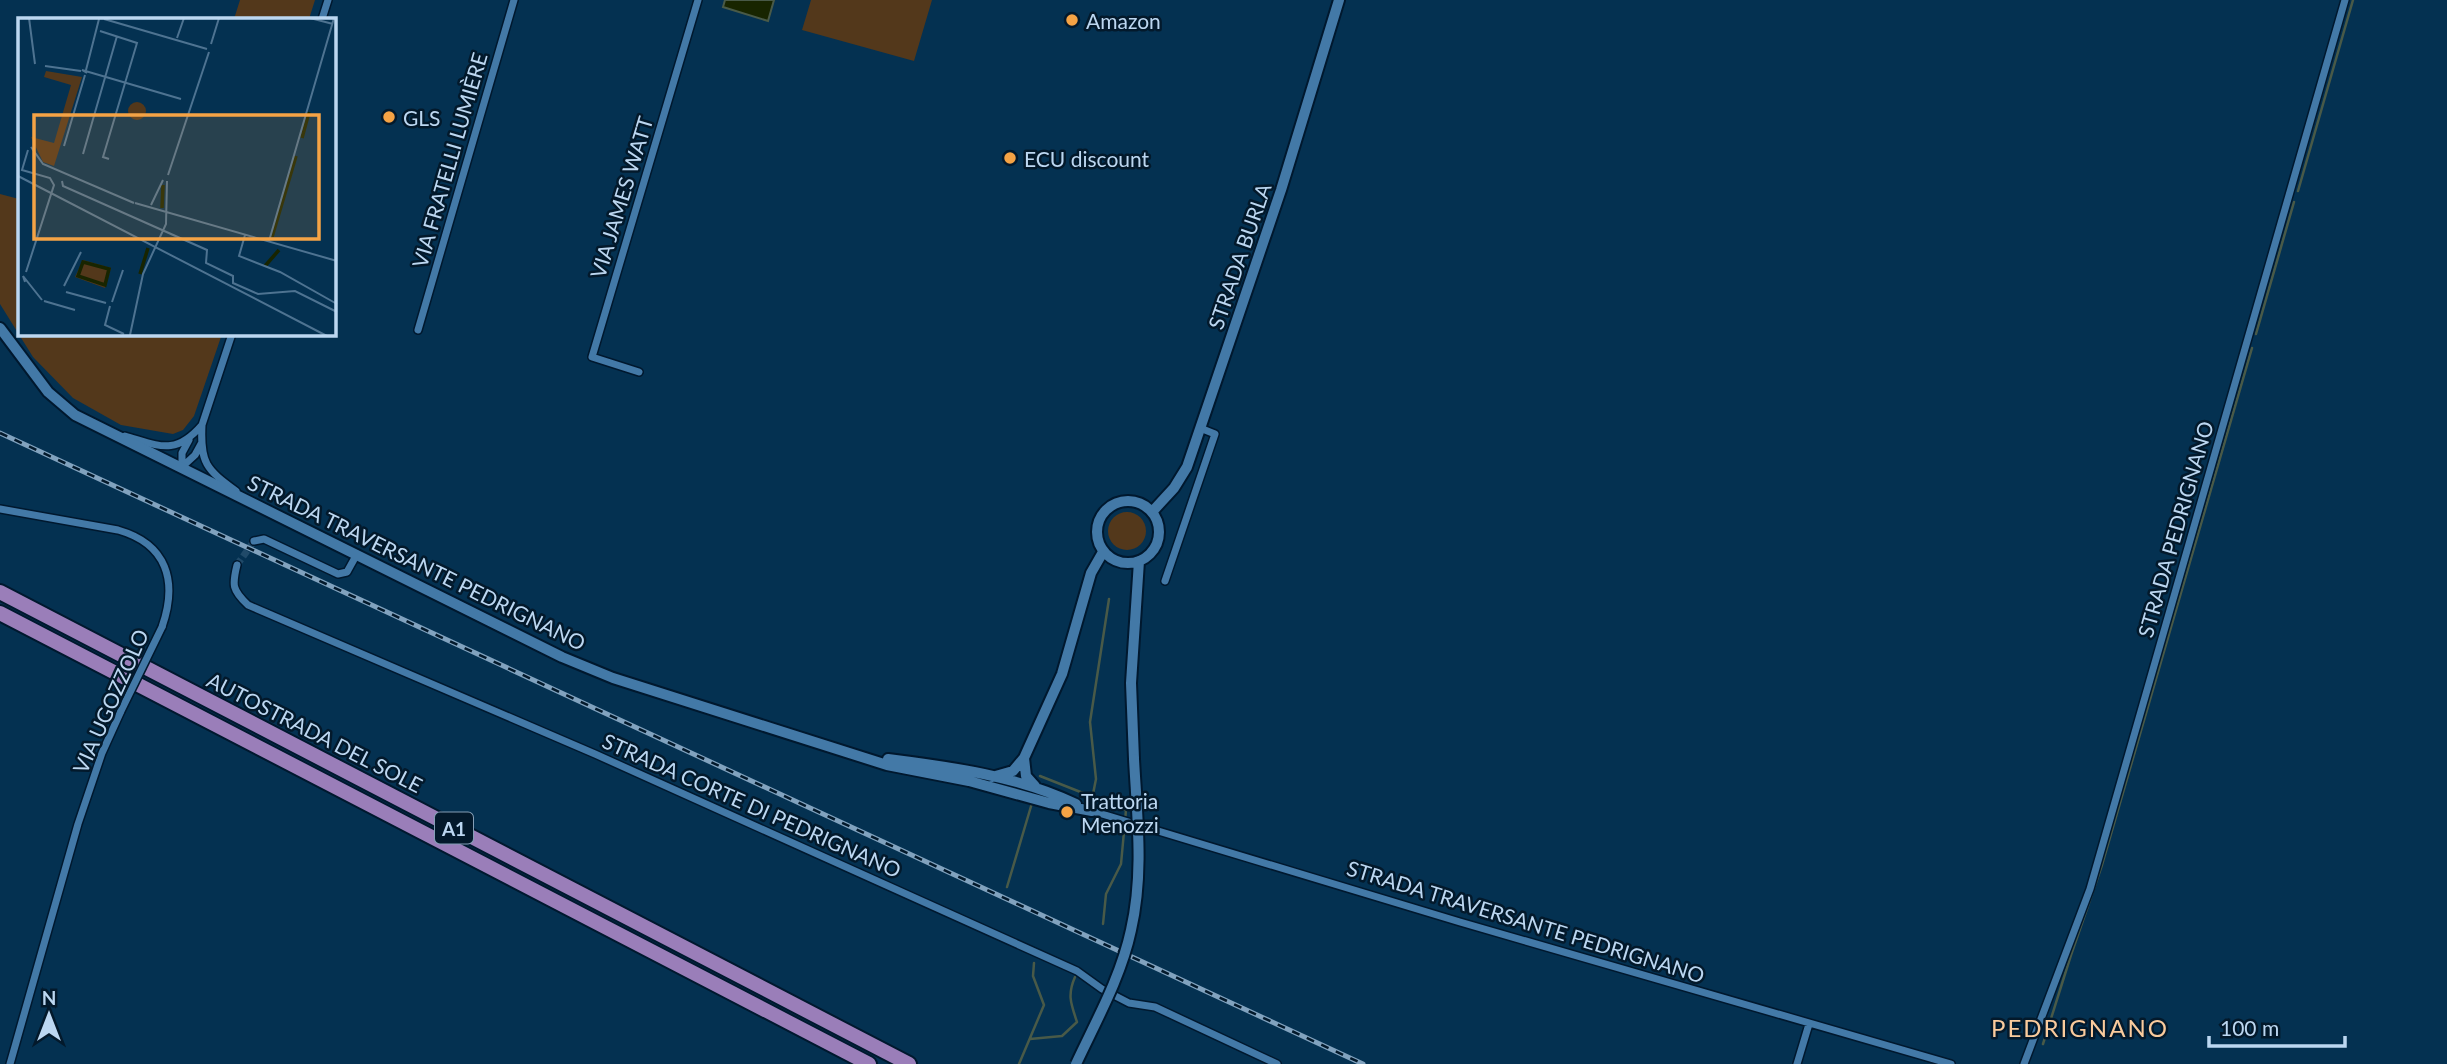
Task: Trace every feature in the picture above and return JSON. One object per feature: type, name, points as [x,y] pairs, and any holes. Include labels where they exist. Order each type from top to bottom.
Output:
[{"type":"highway","name":"AUTOSTRADA DEL SOLE","points":[[0,592],[909,1064]]},
{"type":"highway","name":"AUTOSTRADA DEL SOLE","points":[[0,613],[869,1064]]},
{"type":"street","points":[[322,18],[328,0]]},
{"type":"street","name":"VIA FRATELLI LUMIÈRE","points":[[418,330],[514,0]]},
{"type":"street","name":"VIA JAMES WATT","points":[[639,372],[592,357],[698,0]]},
{"type":"street","name":"STRADA BURLA","points":[[1152,512],[1174,488],[1187,467],[1281,190],[1339,0]]},
{"type":"street","name":"STRADA PEDRIGNANO","points":[[2024,1064],[2090,889],[2345,0]]},
{"type":"street","name":"STRADA TRAVERSANTE PEDRIGNANO","points":[[0,328],[48,392],[75,415],[562,657],[612,678],[887,765],[1092,811],[1951,1064]]},
{"type":"street","points":[[231,336],[202,425],[201,444],[206,467],[250,501]]},
{"type":"street","points":[[182,467],[183,453],[189,440],[202,425]]},
{"type":"street","points":[[1165,581],[1214,434],[1200,428]]},
{"type":"street","points":[[108,432],[160,447],[178,446],[189,440]]},
{"type":"street","points":[[182,467],[195,455],[201,444]]},
{"type":"street","points":[[1133,501],[1152,512],[1158,525],[1158,540],[1151,553],[1139,561],[1120,562],[1103,552],[1096,533],[1098,522],[1105,510],[1118,502],[1133,501]]},
{"type":"street","name":"VIA UGOZZOLO","points":[[0,509],[136,535],[153,547],[167,568],[169,596],[168,612],[162,627],[102,753],[78,824],[10,1064]]},
{"type":"street","points":[[254,541],[264,539],[338,574],[347,572],[357,554]]},
{"type":"street","points":[[1023,795],[1013,776],[1021,772],[1024,758],[1062,674],[1091,573],[1103,552]]},
{"type":"street","points":[[1076,1064],[1108,997],[1131,932],[1135,906],[1139,854],[1131,683],[1139,561]]},
{"type":"street","name":"STRADA CORTE DI PEDRIGNANO","points":[[237,565],[233,583],[239,596],[248,605],[644,776],[1077,971],[1102,989],[1129,1003],[1155,1007],[1277,1064]]},
{"type":"street","name":"STRADA TRAVERSANTE PEDRIGNANO","points":[[861,755],[992,777],[1013,776],[1092,811]]},
{"type":"street","points":[[1024,758],[1026,776],[1037,788]]},
{"type":"street","name":"STRADA TRAVERSANTE PEDRIGNANO","points":[[928,773],[962,775],[999,783],[1013,776]]},
{"type":"street","points":[[1797,1064],[1809,1024]]},
{"type":"shaded area","points":[[240,0],[315,0],[309,18],[234,18]]},
{"type":"shaded area","points":[[725,0],[774,0],[768,21],[723,7]]},
{"type":"shaded area","points":[[811,0],[932,0],[914,61],[802,30]]},
{"type":"shaded area","points":[[0,194],[18,199],[18,333],[0,304]]},
{"type":"shaded area","points":[[20,336],[221,336],[194,416],[183,430],[173,434],[121,425],[73,398],[33,357]]},
{"type":"shaded area","points":[[1127,512],[1140,518],[1146,531],[1140,544],[1127,550],[1114,544],[1108,531],[1114,518]]},
{"type":"waterway","points":[[2298,191],[2353,0]]},
{"type":"waterway","points":[[2256,334],[2294,202]]},
{"type":"waterway","points":[[2043,1044],[2102,865],[2252,348]]},
{"type":"waterway","points":[[1091,804],[1096,779],[1090,722],[1109,599]]},
{"type":"waterway","points":[[1040,776],[1126,810],[1121,864],[1106,894],[1103,924]]},
{"type":"waterway","points":[[1007,887],[1032,803]]},
{"type":"waterway","points":[[1019,1064],[1044,1005],[1033,976],[1034,963]]},
{"type":"waterway","points":[[1030,1039],[1062,1036],[1077,1022],[1071,1000],[1075,977]]},
{"type":"tunnel","points":[[237,565],[254,541]]},
{"type":"railway","points":[[0,433],[1363,1064]]},
{"type":"place","name":"Amazon","points":[[1072,20]]},
{"type":"place","name":"GLS","points":[[389,117]]},
{"type":"place","name":"ECU discount","points":[[1010,158]]},
{"type":"place","name":"Trattoria Menozzi","points":[[1067,812]]},
{"type":"district","name":"PEDRIGNANO","points":[[2080,1027]]}]
